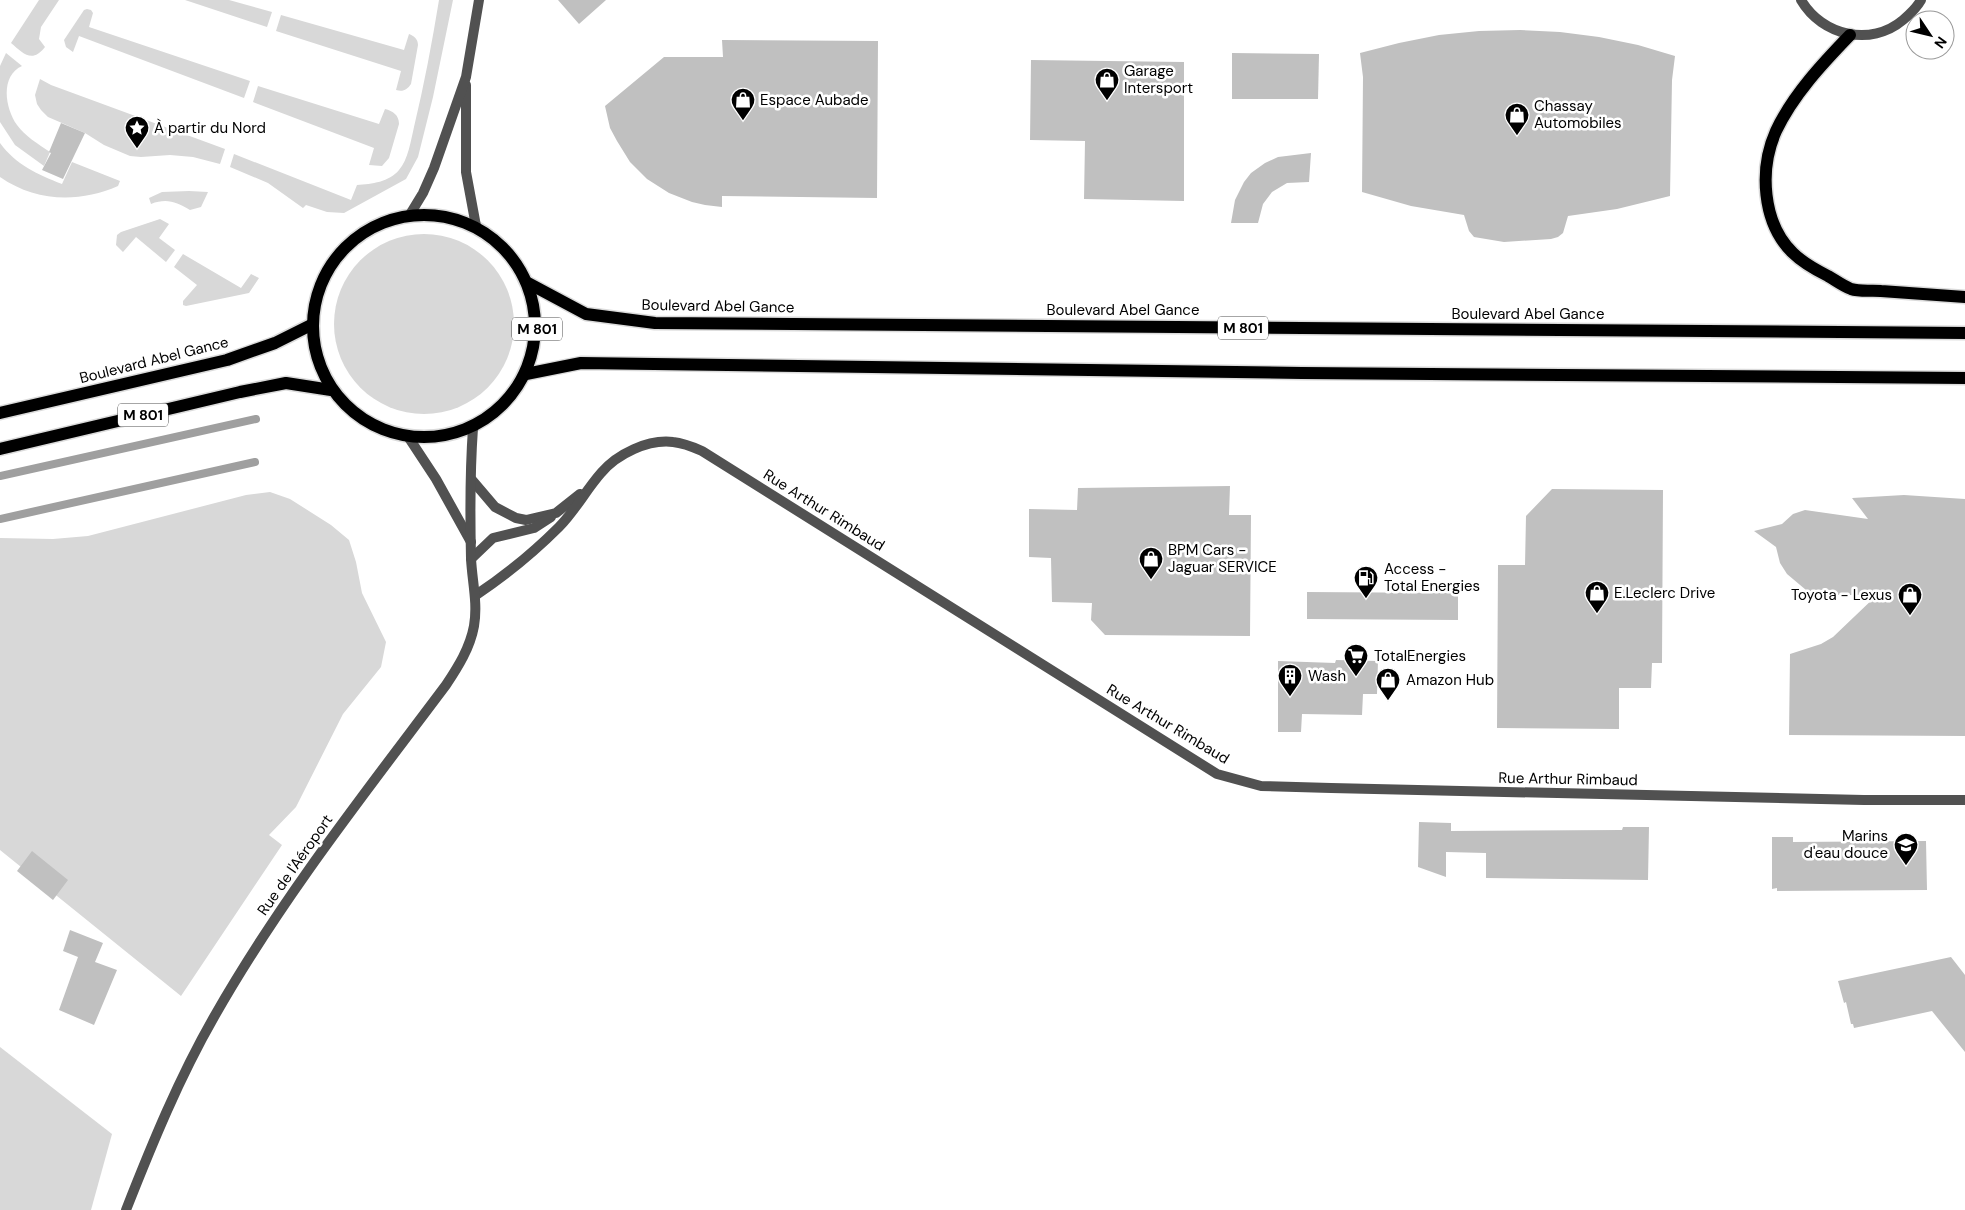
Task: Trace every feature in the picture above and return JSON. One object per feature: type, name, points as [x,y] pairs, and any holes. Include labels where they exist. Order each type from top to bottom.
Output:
[{"type":"main road","points":[[1850,35],[1818,68],[1794,101],[1776,132],[1767,161],[1765,184],[1768,208],[1774,223],[1782,240],[1793,253],[1817,270],[1851,289],[1965,297]]},
{"type":"main road","name":"M 801","points":[[438,214],[476,226],[507,250],[528,284],[537,329],[526,374],[504,405],[473,428],[442,437],[409,438],[365,422],[331,390],[316,360],[311,326],[319,285],[341,249],[385,220],[438,214]]},
{"type":"main road","name":"Boulevard Abel Gance","points":[[528,284],[586,314],[654,323],[1965,333]]},
{"type":"main road","name":"Boulevard Abel Gance","points":[[0,413],[228,360],[311,326]]},
{"type":"main road","points":[[526,374],[581,363],[1322,373],[1965,378]]},
{"type":"main road","name":"M 801","points":[[0,449],[240,392],[286,383],[331,390]]},
{"type":"street","points":[[476,226],[466,172],[466,77],[479,0]]},
{"type":"street","points":[[1801,0],[1819,21],[1834,30],[1850,35],[1872,35],[1894,28],[1917,8],[1921,0]]},
{"type":"street","points":[[409,216],[423,193],[434,168],[466,77]]},
{"type":"street","name":"Rue de l'Aéroport","points":[[126,1210],[158,1128],[223,1002],[314,860],[456,669],[470,640],[474,627],[476,595],[471,559],[473,428]]},
{"type":"street","points":[[409,438],[444,492],[472,543]]},
{"type":"street","name":"Rue Arthur Rimbaud","points":[[476,595],[505,576],[560,526],[602,471],[615,459],[635,449],[657,442],[673,442],[688,445],[702,451],[1217,774],[1261,786],[1854,800],[1965,800]]},
{"type":"street","name":"Rue Arthur Rimbaud","points":[[472,480],[494,507],[516,518],[526,520],[556,513]]},
{"type":"street","name":"Rue Arthur Rimbaud","points":[[471,559],[493,538],[534,528],[591,485]]},
{"type":"shaded area","points":[[39,0],[59,0],[41,27],[39,39],[45,47],[32,56],[24,53],[11,43]]},
{"type":"shaded area","points":[[185,0],[229,0],[272,12],[267,27]]},
{"type":"shaded area","points":[[439,0],[453,0],[433,97],[418,157],[406,179],[344,213],[327,212],[306,205],[303,208],[268,183],[230,167],[234,154],[351,200],[357,185],[380,182],[395,174],[405,161],[410,144],[428,64]]},
{"type":"shaded area","points":[[87,9],[93,13],[89,27],[250,81],[244,98],[79,36],[73,52],[66,47],[64,40],[84,10]]},
{"type":"shaded area","points":[[281,15],[404,50],[409,34],[411,35],[416,39],[418,45],[411,84],[405,90],[396,90],[401,71],[276,31]]},
{"type":"shaded area","points":[[6,53],[22,66],[10,77],[7,93],[10,110],[20,129],[50,152],[44,166],[15,145],[0,122],[0,66]]},
{"type":"shaded area","points":[[40,79],[51,85],[225,149],[220,164],[193,157],[170,155],[130,156],[104,145],[85,133],[48,117],[41,110],[35,95]]},
{"type":"shaded area","points":[[258,86],[379,124],[385,109],[391,111],[397,116],[399,124],[389,158],[382,166],[369,165],[374,148],[253,102]]},
{"type":"shaded area","points":[[0,143],[20,163],[62,184],[72,162],[120,181],[118,186],[103,192],[73,197],[43,195],[28,191],[0,177]]},
{"type":"shaded area","points":[[162,192],[208,192],[201,207],[190,210],[167,201],[151,204],[149,198]]},
{"type":"shaded area","points":[[160,219],[169,224],[159,238],[175,250],[166,262],[136,237],[123,252],[116,245],[117,235],[121,232]]},
{"type":"shaded area","points":[[424,234],[442,236],[458,241],[474,249],[493,267],[499,274],[510,298],[514,324],[512,342],[507,358],[499,374],[481,393],[474,399],[450,410],[424,414],[406,412],[390,407],[374,399],[355,381],[349,374],[338,350],[334,324],[336,306],[341,290],[349,274],[367,255],[374,249],[398,238]]},
{"type":"shaded area","points":[[183,254],[241,288],[251,274],[259,278],[249,293],[186,306],[183,305],[183,301],[197,285],[174,267]]},
{"type":"shaded area","points":[[270,492],[290,499],[331,525],[349,540],[356,562],[362,593],[386,642],[381,667],[343,714],[296,807],[269,835],[282,845],[181,996],[0,850],[0,538],[53,539],[88,536],[246,495]]},
{"type":"shaded area","points":[[0,1047],[112,1134],[91,1210],[0,1210]]},
{"type":"building","points":[[558,0],[606,0],[579,24]]},
{"type":"building","name":"Chassay Automobiles","points":[[1520,30],[1560,32],[1599,37],[1638,45],[1675,56],[1672,80],[1670,196],[1617,209],[1568,216],[1563,233],[1551,239],[1504,242],[1474,237],[1469,231],[1464,215],[1411,206],[1362,192],[1363,77],[1360,53],[1439,35],[1479,31]]},
{"type":"building","name":"Espace Aubade","points":[[722,40],[878,41],[877,198],[722,196],[722,207],[705,205],[669,193],[647,179],[630,162],[610,128],[605,106],[664,57],[723,57]]},
{"type":"building","points":[[1232,53],[1319,54],[1318,99],[1232,99]]},
{"type":"building","name":"Garage Intersport","points":[[1031,60],[1184,62],[1184,201],[1084,199],[1085,141],[1030,140]]},
{"type":"building","points":[[61,123],[85,133],[63,179],[42,170],[51,153],[49,152]]},
{"type":"building","points":[[1311,153],[1309,182],[1287,183],[1272,192],[1263,204],[1258,223],[1231,223],[1235,200],[1251,173],[1278,157]]},
{"type":"building","name":"BPM Cars - Jaguar SERVICE","points":[[1230,486],[1229,515],[1251,515],[1250,636],[1105,635],[1091,620],[1092,603],[1052,602],[1051,558],[1029,557],[1029,509],[1077,510],[1078,488]]},
{"type":"building","name":"E.Leclerc Drive","points":[[1552,489],[1663,490],[1662,663],[1652,663],[1651,688],[1619,688],[1619,729],[1497,728],[1498,565],[1525,565],[1526,516]]},
{"type":"building","name":"Toyota - Lexus","points":[[1904,495],[1965,499],[1965,736],[1789,735],[1790,654],[1821,644],[1833,637],[1877,595],[1821,595],[1806,590],[1787,574],[1780,563],[1776,547],[1754,531],[1782,524],[1793,514],[1805,510],[1868,519],[1852,498]]},
{"type":"building","points":[[1307,592],[1458,593],[1458,620],[1307,619]]},
{"type":"building","points":[[1336,660],[1378,661],[1377,694],[1363,694],[1362,715],[1302,714],[1301,732],[1278,732],[1278,661],[1335,663]]},
{"type":"building","points":[[1419,822],[1451,823],[1451,831],[1622,830],[1623,827],[1649,827],[1648,880],[1486,878],[1486,853],[1446,852],[1446,877],[1418,867]]},
{"type":"building","points":[[1772,837],[1793,837],[1793,842],[1926,841],[1927,890],[1777,891],[1777,888],[1772,889]]},
{"type":"building","points":[[32,851],[68,880],[53,900],[17,871]]},
{"type":"building","points":[[70,930],[103,943],[95,962],[117,970],[94,1025],[59,1010],[78,957],[63,951]]},
{"type":"building","points":[[1951,957],[1965,975],[1965,1052],[1932,1011],[1854,1028],[1853,1024],[1851,1024],[1846,1002],[1844,1003],[1838,981]]},
{"type":"waterway","points":[[0,476],[256,419]]},
{"type":"waterway","points":[[0,519],[255,462]]},
{"type":"place","name":"Garage Intersport","points":[[1107,101]]},
{"type":"place","name":"Espace Aubade","points":[[743,121]]},
{"type":"place","name":"Chassay Automobiles","points":[[1517,136]]},
{"type":"place","name":"À partir du Nord","points":[[137,149]]},
{"type":"place","name":"BPM Cars - Jaguar SERVICE","points":[[1151,580]]},
{"type":"place","name":"Access - Total Energies","points":[[1366,599]]},
{"type":"place","name":"E.Leclerc Drive","points":[[1597,614]]},
{"type":"place","name":"Toyota - Lexus","points":[[1910,616]]},
{"type":"place","name":"TotalEnergies","points":[[1356,677]]},
{"type":"place","name":"Wash","points":[[1290,697]]},
{"type":"place","name":"Amazon Hub","points":[[1388,701]]},
{"type":"place","name":"Marins d'eau douce","points":[[1906,866]]}]
